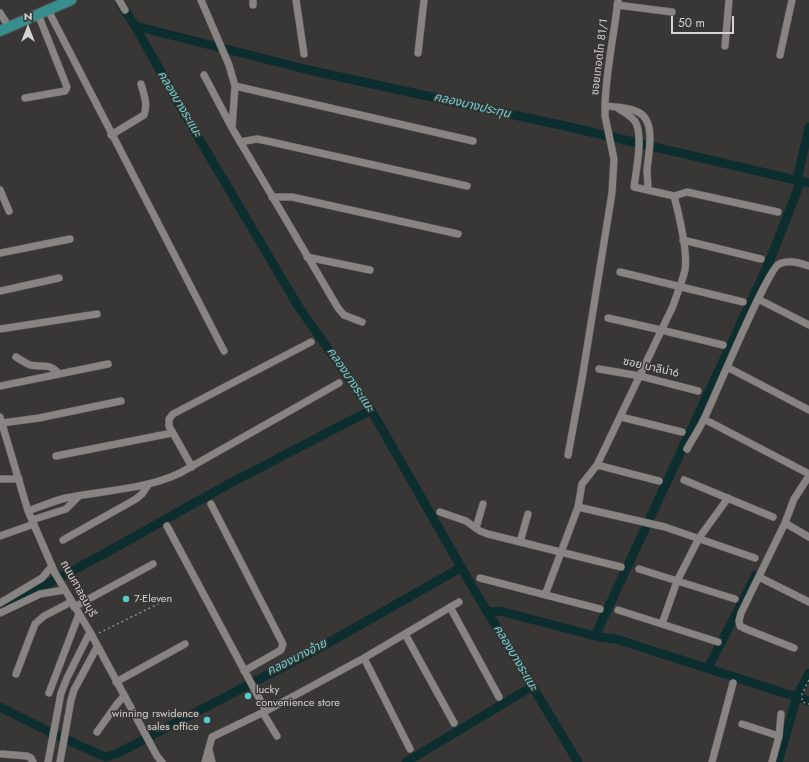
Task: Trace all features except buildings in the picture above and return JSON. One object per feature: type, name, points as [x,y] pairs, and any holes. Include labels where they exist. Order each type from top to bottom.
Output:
[{"type":"main road","points":[[5,29],[71,0]]},
{"type":"street","points":[[119,0],[124,10]]},
{"type":"street","points":[[201,0],[229,65],[236,86],[232,128]]},
{"type":"street","points":[[296,0],[304,54]]},
{"type":"street","points":[[418,53],[424,0]]},
{"type":"street","points":[[725,46],[729,0]]},
{"type":"street","points":[[780,55],[792,0]]},
{"type":"street","points":[[618,3],[672,12]]},
{"type":"street","name":"ซอยเทอดไท 81/1","points":[[618,3],[606,81],[605,106],[616,106],[639,112],[647,120],[650,133],[647,170]]},
{"type":"street","points":[[25,98],[65,91],[67,87],[43,12]]},
{"type":"street","points":[[43,12],[112,135],[224,351]]},
{"type":"street","points":[[0,13],[5,29]]},
{"type":"street","points":[[204,75],[240,142],[341,313],[362,322]]},
{"type":"street","points":[[112,135],[144,115],[146,108],[141,84]]},
{"type":"street","points":[[236,86],[473,141]]},
{"type":"street","points":[[568,454],[612,193],[614,159],[605,116],[605,106]]},
{"type":"street","points":[[616,106],[633,118],[637,124],[639,155],[634,187],[674,196],[687,192],[778,212]]},
{"type":"street","points":[[240,142],[257,139],[467,186]]},
{"type":"street","points":[[637,168],[647,170],[648,189]]},
{"type":"street","points":[[0,190],[9,211]]},
{"type":"street","points":[[545,594],[578,507],[582,484],[597,465],[621,417],[673,306],[680,286],[685,269],[685,260],[681,223],[674,196]]},
{"type":"street","points":[[272,197],[292,197],[303,199],[458,234]]},
{"type":"street","points":[[0,253],[70,239]]},
{"type":"street","points":[[683,240],[761,260]]},
{"type":"street","points":[[307,257],[370,270]]},
{"type":"street","points":[[687,449],[704,419],[773,269],[779,264],[787,261],[809,266]]},
{"type":"street","points":[[620,272],[743,302]]},
{"type":"street","points":[[0,291],[59,278]]},
{"type":"street","points":[[758,299],[809,325]]},
{"type":"street","points":[[0,329],[97,314]]},
{"type":"street","points":[[608,318],[723,345]]},
{"type":"street","points":[[192,467],[169,426],[169,419],[173,414],[311,342]]},
{"type":"street","points":[[16,357],[32,365],[50,366],[60,374]]},
{"type":"street","points":[[0,386],[108,364]]},
{"type":"street","points":[[727,367],[809,410]]},
{"type":"street","name":"ซอย บาลีน่า6","points":[[599,369],[640,376],[698,391]]},
{"type":"street","points":[[28,511],[66,498],[148,485],[164,480],[192,467],[339,383]]},
{"type":"street","points":[[1,420],[39,418],[121,401]]},
{"type":"street","points":[[621,417],[682,432]]},
{"type":"street","points":[[704,419],[809,475],[794,500],[785,524],[741,613],[739,621],[740,626],[794,648]]},
{"type":"street","name":"ถนนศาลธนบุรี","points":[[1,420],[28,511],[54,570],[156,756],[162,762]]},
{"type":"street","points":[[56,456],[172,433]]},
{"type":"street","points":[[0,443],[8,442]]},
{"type":"street","points":[[597,465],[660,481]]},
{"type":"street","points":[[0,479],[19,479]]},
{"type":"street","points":[[684,480],[773,517]]},
{"type":"street","points":[[63,540],[136,499],[142,494],[148,485]]},
{"type":"street","points":[[0,536],[66,509],[78,497]]},
{"type":"street","points":[[662,624],[678,580],[699,538],[728,498]]},
{"type":"street","points":[[211,504],[283,644],[281,650],[244,671]]},
{"type":"street","points":[[476,528],[483,504]]},
{"type":"street","points":[[578,507],[664,527],[755,558]]},
{"type":"street","points":[[440,512],[460,518],[488,534],[621,567]]},
{"type":"street","points":[[520,542],[528,514]]},
{"type":"street","points":[[785,524],[809,537]]},
{"type":"street","points":[[167,526],[277,736]]},
{"type":"street","points":[[16,674],[35,624],[44,616],[73,604],[152,564]]},
{"type":"street","points":[[639,569],[678,580],[735,600]]},
{"type":"street","points":[[0,602],[54,570]]},
{"type":"street","points":[[759,577],[809,602]]},
{"type":"street","points":[[480,578],[600,609]]},
{"type":"street","points":[[0,613],[40,594],[64,590]]},
{"type":"street","points":[[205,762],[212,737],[264,712],[364,658],[459,602]]},
{"type":"street","points":[[450,608],[499,698]]},
{"type":"street","points":[[618,610],[718,642]]},
{"type":"street","points":[[49,693],[79,614]]},
{"type":"street","points":[[405,634],[454,723]]},
{"type":"street","points":[[48,762],[60,697],[64,686],[91,635]]},
{"type":"street","points":[[116,682],[185,644]]},
{"type":"street","points":[[60,762],[74,690],[97,648]]},
{"type":"street","points":[[364,658],[410,749]]},
{"type":"street","points":[[712,762],[733,683]]},
{"type":"street","points":[[64,686],[74,690]]},
{"type":"street","points":[[97,732],[107,716],[124,696]]},
{"type":"street","points":[[772,762],[779,736],[781,714]]},
{"type":"street","points":[[742,724],[779,736]]},
{"type":"street","points":[[209,750],[212,762]]},
{"type":"street","points":[[2,754],[26,756],[31,758],[34,762]]},
{"type":"path","points":[[91,635],[162,602]]},
{"type":"path","points":[[809,680],[802,694],[802,702],[809,704]]},
{"type":"waterway","name":"คลองบางระแนะ","points":[[120,3],[135,26],[184,113],[298,306],[371,410],[469,581],[578,762]]},
{"type":"waterway","name":"คลองบางประทุน","points":[[135,26],[313,71],[565,126],[809,183]]},
{"type":"waterway","points":[[797,180],[809,127]]},
{"type":"waterway","points":[[595,636],[768,265],[801,181]]},
{"type":"waterway","points":[[0,609],[100,556],[225,486],[371,410]]},
{"type":"waterway","name":"คลองบางอ้าย","points":[[0,707],[105,757],[116,754],[321,647],[462,567]]},
{"type":"waterway","points":[[708,668],[756,575]]},
{"type":"waterway","points":[[487,612],[500,611],[599,637],[616,639],[809,701]]},
{"type":"waterway","points":[[778,762],[797,696],[809,673]]},
{"type":"waterway","points":[[406,762],[533,686]]},
{"type":"place","name":"7-Eleven","points":[[126,599]]},
{"type":"place","name":"lucky convenience store","points":[[248,696]]},
{"type":"place","name":"winning rswidence sales office","points":[[207,720]]}]
